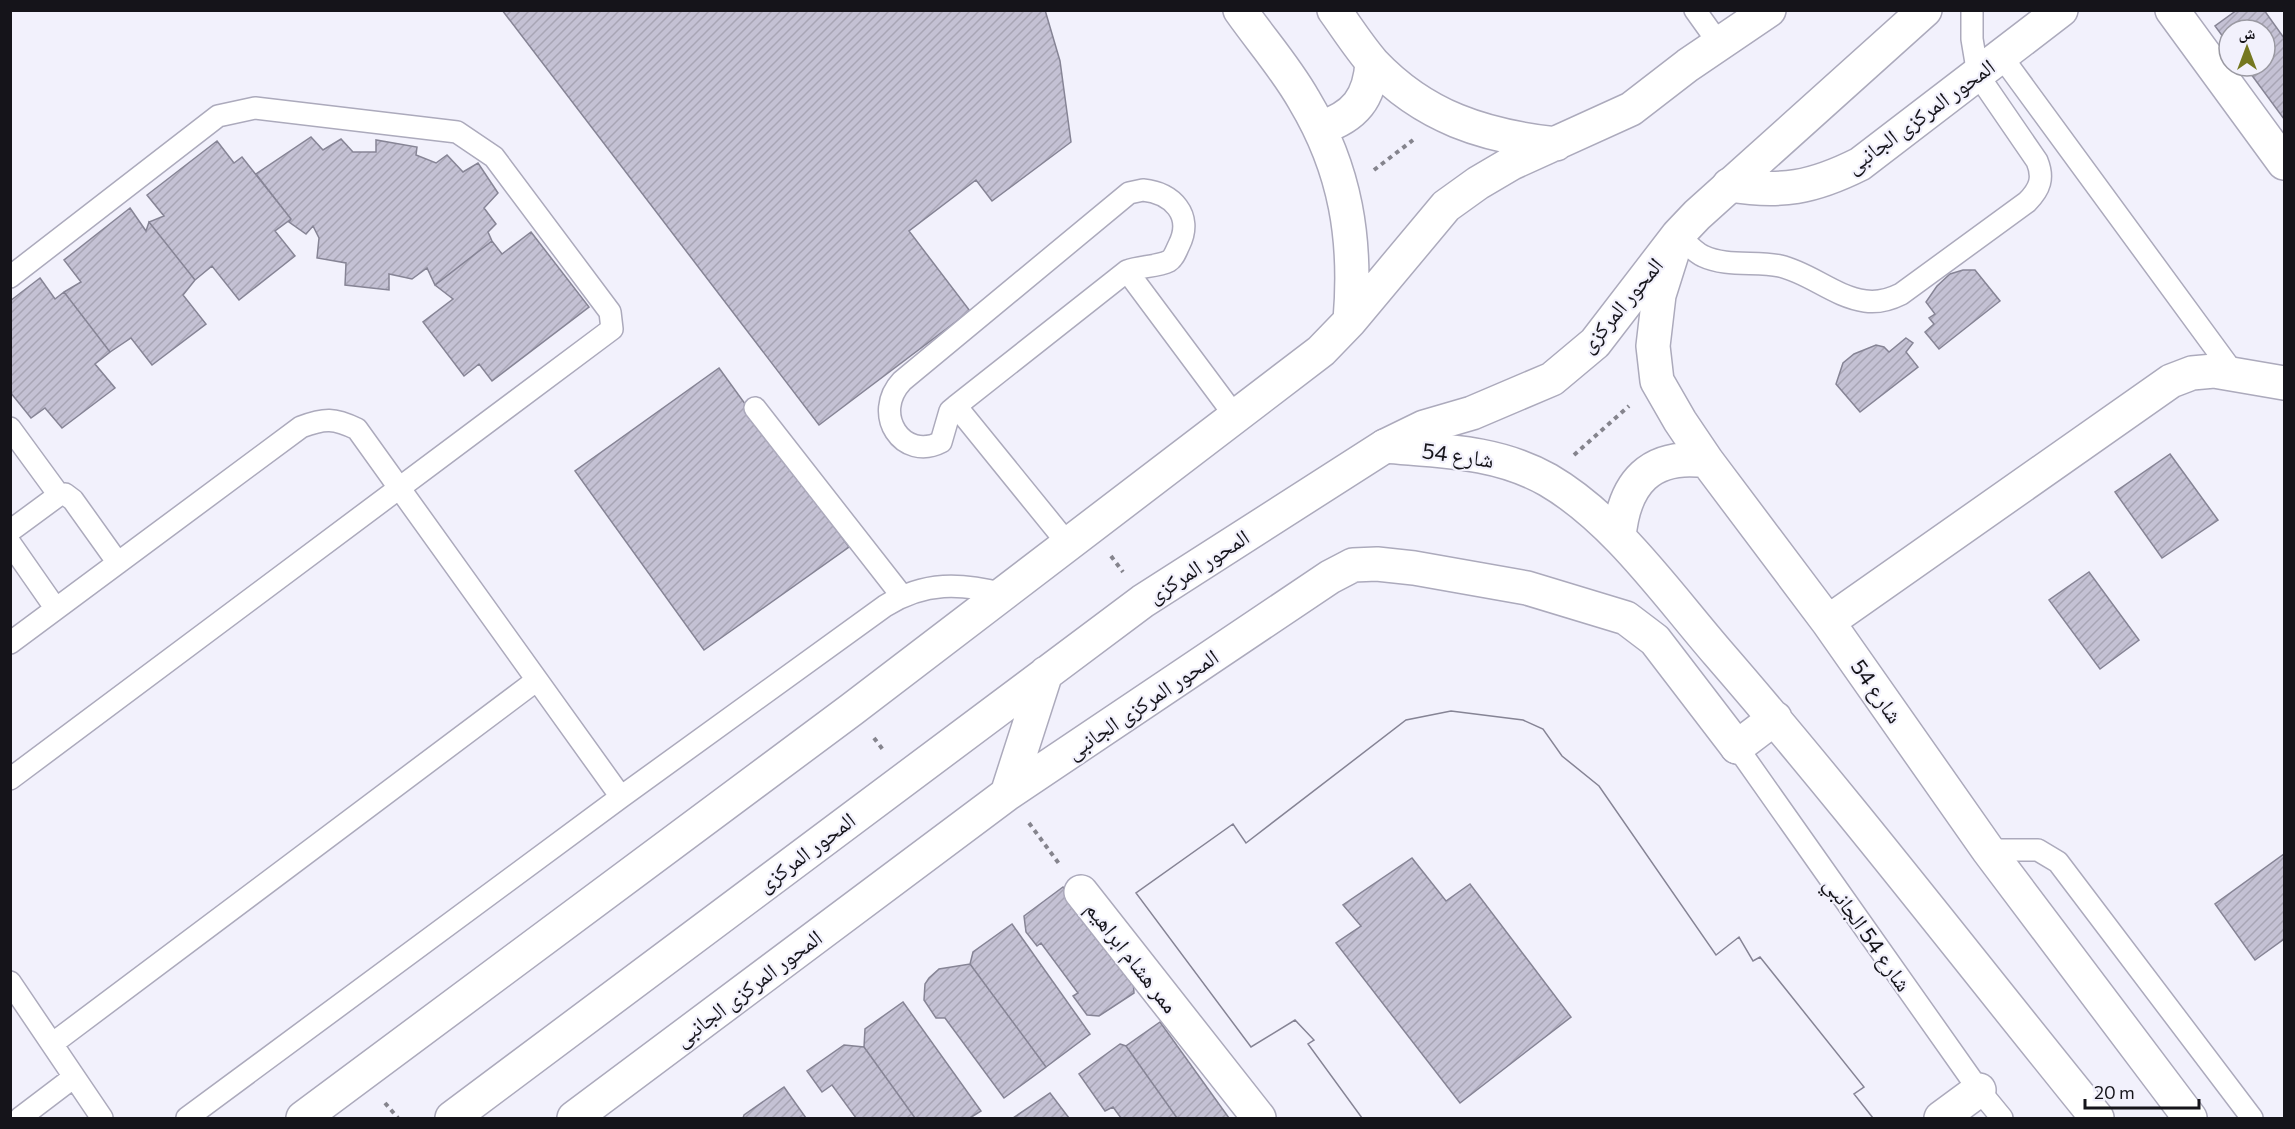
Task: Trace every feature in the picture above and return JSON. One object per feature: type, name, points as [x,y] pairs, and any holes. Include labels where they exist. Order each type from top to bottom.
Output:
[{"type":"street","points":[[1239,10],[1304,98],[1320,128],[1341,188],[1351,238],[1354,280],[1350,321]]},
{"type":"street","points":[[1334,10],[1372,62],[1395,84],[1439,112],[1483,132],[1519,140],[1556,144]]},
{"type":"street","points":[[303,1119],[851,710],[1321,351],[1350,321],[1446,206],[1478,183],[1512,163],[1631,110],[1673,76],[1769,10]]},
{"type":"street","name":"المحور المركزى","points":[[452,1119],[1143,601],[1385,446],[1424,427],[1472,413],[1552,379],[1594,343],[1678,235],[1729,185],[1925,10]]},
{"type":"street","name":"المحور المركزى الجانبى","points":[[1729,185],[1780,190],[1806,186],[1834,177],[1860,164],[2061,10]]},
{"type":"street","points":[[2172,10],[2284,163]]},
{"type":"street","points":[[1320,128],[1347,116],[1358,106],[1367,92],[1372,62]]},
{"type":"street","name":"شارع 54","points":[[1678,235],[1659,295],[1653,346],[1657,381],[1707,461],[1828,622],[1988,850],[2190,1119]]},
{"type":"street","points":[[1828,622],[2171,381],[2192,373],[2214,371],[2284,383]]},
{"type":"street","name":"شارع 54","points":[[1385,446],[1470,453],[1513,464],[1547,480],[1588,507],[1619,537],[1775,718],[2097,1119]]},
{"type":"street","points":[[1619,537],[1624,503],[1632,488],[1643,476],[1657,466],[1672,461],[1689,459],[1707,461]]},
{"type":"street","name":"المحور المركزى الجانبى","points":[[574,1119],[1007,794],[1330,577],[1353,565],[1377,564],[1486,580],[1552,594],[1626,618],[1655,640],[1737,747]]},
{"type":"street","points":[[1007,794],[1046,673]]},
{"type":"street","points":[[1737,747],[1775,718]]},
{"type":"street","name":"ممر هشام ابراهيم","points":[[1081,892],[1258,1119]]},
{"type":"street","points":[[1941,1119],[1979,1090]]},
{"type":"lane","points":[[1695,10],[1720,45]]},
{"type":"lane","points":[[1972,10],[1972,39],[1990,66],[2235,375]]},
{"type":"lane","points":[[1678,235],[1702,256],[1729,262],[1781,266],[1804,273],[1857,299],[1879,302],[1901,294],[2037,192],[2041,170],[1990,66]]},
{"type":"lane","points":[[10,277],[218,116],[255,108],[457,132],[495,157],[610,312],[612,330],[10,779]]},
{"type":"lane","points":[[1143,190],[1158,191],[1171,199],[1180,211],[1184,225],[1181,241],[1169,261],[1127,271],[956,406],[950,411],[944,439],[936,445],[912,444],[897,432],[889,415],[889,403],[893,391],[911,374],[1128,193],[1143,190]]},
{"type":"lane","points":[[1127,271],[1235,417]]},
{"type":"lane","points":[[956,406],[1068,544]]},
{"type":"lane","points":[[755,408],[902,596]]},
{"type":"lane","points":[[10,643],[301,427],[319,420],[339,420],[357,429],[621,797]]},
{"type":"lane","points":[[10,428],[59,495]]},
{"type":"lane","points":[[10,531],[59,495],[65,494],[73,500],[118,563]]},
{"type":"lane","points":[[10,543],[56,609]]},
{"type":"lane","points":[[187,1119],[621,797],[902,596],[927,588],[953,585],[979,587],[1004,594]]},
{"type":"lane","points":[[52,1044],[537,680]]},
{"type":"lane","name":"شارع 54 الجانبي","points":[[1737,747],[1979,1090],[2002,1119]]},
{"type":"lane","points":[[1988,850],[2038,850],[2058,862],[2252,1119]]},
{"type":"lane","points":[[10,982],[102,1119]]},
{"type":"lane","points":[[21,1119],[74,1077]]},
{"type":"path","points":[[1341,188],[1378,167],[1402,148],[1439,112]]},
{"type":"path","points":[[1547,480],[1657,381]]},
{"type":"path","points":[[1068,544],[1108,552],[1143,601]]},
{"type":"path","points":[[851,710],[905,778]]},
{"type":"path","name":"ممر هشام ابراهيم","points":[[1007,794],[1081,892]]},
{"type":"building","points":[[502,10],[1045,10],[1060,61],[1071,142],[992,201],[976,180],[909,231],[970,311],[819,425]]},
{"type":"building","points":[[2237,10],[2264,10],[2270,18],[2226,18]]},
{"type":"building","points":[[2277,28],[2284,38],[2284,119],[2254,78],[2277,78]]},
{"type":"building","points":[[311,137],[323,150],[341,139],[353,152],[376,152],[376,140],[417,147],[416,155],[436,163],[447,155],[463,172],[478,163],[498,193],[484,208],[496,224],[488,232],[492,241],[435,285],[427,268],[412,279],[389,274],[389,290],[345,285],[346,263],[317,258],[319,238],[313,226],[306,234],[289,222],[291,219],[256,174]]},
{"type":"building","points":[[217,141],[234,163],[242,157],[291,219],[275,231],[295,256],[239,300],[212,266],[195,280],[149,222],[164,216],[147,195]]},
{"type":"building","points":[[130,208],[146,231],[149,222],[195,280],[183,295],[206,324],[152,365],[131,338],[110,352],[64,292],[81,282],[64,260]]},
{"type":"building","points":[[531,232],[589,307],[492,381],[479,364],[464,376],[423,322],[453,299],[435,285],[492,241],[502,254]]},
{"type":"building","points":[[1963,270],[1975,270],[2000,301],[1939,349],[1925,332],[1934,324],[1929,318],[1935,314],[1926,302],[1937,286],[1950,274]]},
{"type":"building","points":[[40,278],[55,299],[64,292],[110,352],[95,364],[115,388],[62,428],[45,408],[31,418],[10,392],[10,301]]},
{"type":"building","points":[[1906,338],[1913,343],[1906,352],[1918,367],[1860,412],[1836,384],[1843,363],[1854,354],[1876,345],[1884,347],[1889,352]]},
{"type":"building","points":[[719,368],[849,547],[704,650],[575,471]]},
{"type":"building","points":[[2170,454],[2218,520],[2162,558],[2115,492]]},
{"type":"building","points":[[2089,572],[2139,640],[2100,669],[2049,600]]},
{"type":"building","points":[[1451,711],[1523,720],[1543,729],[1562,756],[1599,786],[1716,955],[1739,937],[1753,961],[1760,957],[1864,1087],[1854,1094],[1873,1118],[1362,1118],[1308,1044],[1314,1040],[1295,1020],[1251,1047],[1136,893],[1233,824],[1246,843],[1406,720]],"holes":[[[1412,858],[1446,901],[1470,884],[1571,1017],[1460,1103],[1336,943],[1361,926],[1343,905]]]},
{"type":"building","points":[[1451,711],[1523,720],[1543,729],[1562,756],[1599,786],[1716,955],[1739,937],[1753,961],[1760,957],[1864,1087],[1854,1094],[1873,1118],[1362,1118],[1308,1044],[1314,1040],[1295,1020],[1251,1047],[1136,893],[1233,824],[1246,843],[1406,720]]},
{"type":"building","points":[[2284,854],[2284,939],[2255,960],[2215,904]]},
{"type":"building","points":[[1063,887],[1133,979],[1134,993],[1099,1016],[1087,1015],[1073,996],[1078,993],[1041,943],[1037,946],[1026,932],[1024,916]]},
{"type":"building","points":[[1012,924],[1090,1034],[1046,1067],[970,964],[973,952]]},
{"type":"building","points":[[970,964],[1046,1067],[1004,1098],[945,1018],[936,1018],[924,1000],[925,984],[939,969]]},
{"type":"building","points":[[903,1002],[981,1111],[970,1118],[915,1118],[864,1047],[865,1029]]},
{"type":"building","points":[[1160,1022],[1229,1118],[1177,1118],[1126,1046]]},
{"type":"building","points":[[1120,1044],[1126,1046],[1177,1118],[1121,1118],[1113,1107],[1105,1111],[1079,1074]]},
{"type":"building","points":[[844,1045],[864,1047],[915,1118],[856,1118],[832,1085],[822,1092],[807,1071]]},
{"type":"building","points":[[784,1087],[806,1118],[743,1118],[744,1115]]},
{"type":"building","points":[[1050,1093],[1069,1118],[1013,1118]]}]
